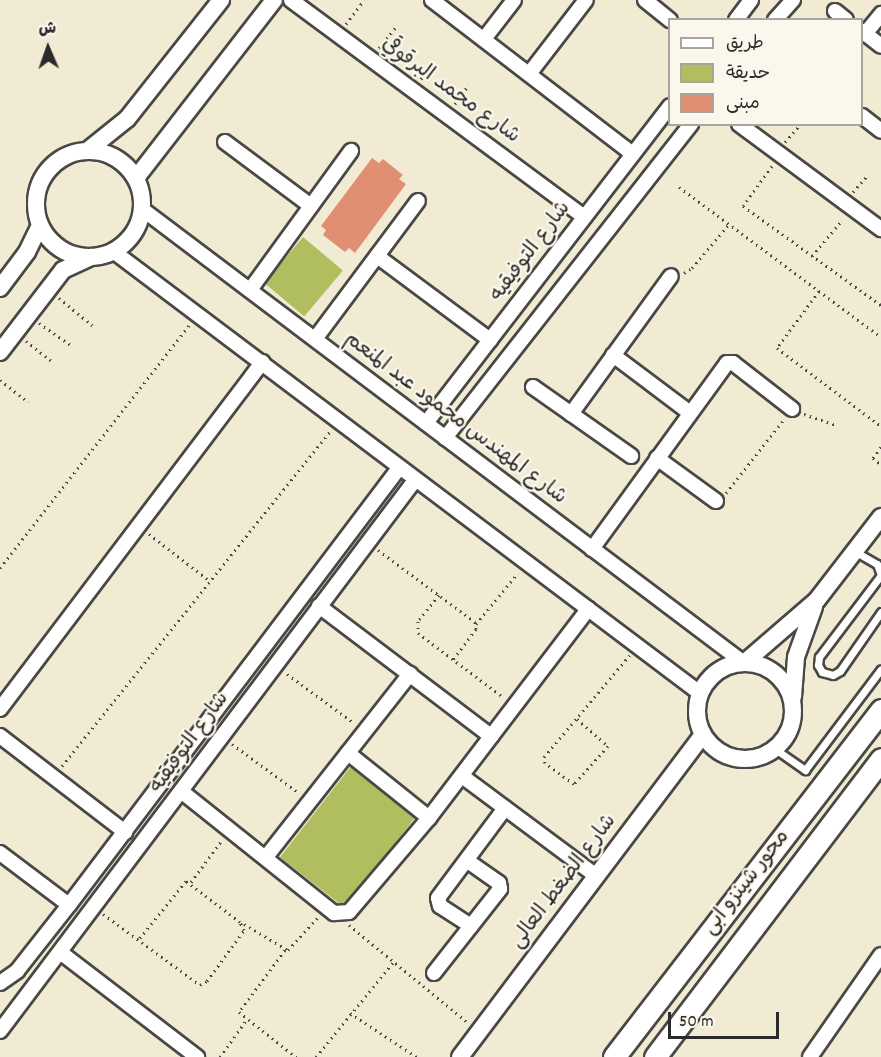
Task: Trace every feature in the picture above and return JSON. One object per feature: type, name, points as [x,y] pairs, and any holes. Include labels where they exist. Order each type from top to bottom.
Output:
[{"type":"main road","name":"محور شينزو ابى","points":[[614,1057],[881,710]]},
{"type":"main road","name":"محور شينزو ابى","points":[[656,1057],[881,759]]},
{"type":"street","points":[[87,150],[127,119],[221,0]]},
{"type":"street","points":[[135,178],[274,0]]},
{"type":"street","name":"شارع محمد البرقوقي","points":[[291,0],[584,217]]},
{"type":"street","points":[[484,39],[514,0]]},
{"type":"street","points":[[529,74],[586,0]]},
{"type":"street","points":[[645,0],[665,15],[668,0]]},
{"type":"street","points":[[738,18],[751,0]]},
{"type":"street","points":[[778,18],[793,0]]},
{"type":"street","points":[[439,2],[633,154]]},
{"type":"street","points":[[881,14],[863,32],[881,46]]},
{"type":"street","name":"شارع التوفيقيه","points":[[426,423],[668,106]]},
{"type":"street","points":[[863,117],[881,130]]},
{"type":"street","points":[[445,438],[689,126]]},
{"type":"street","points":[[742,126],[881,229]]},
{"type":"street","points":[[225,142],[311,206]]},
{"type":"street","points":[[0,352],[48,290],[70,266],[112,251],[133,234],[142,208],[140,188],[135,178],[120,161],[99,151],[87,150],[72,153],[59,160],[40,182],[36,203],[40,225],[48,238],[61,249],[76,255],[92,257]]},
{"type":"street","points":[[250,290],[351,151]]},
{"type":"street","points":[[315,339],[418,201]]},
{"type":"street","name":"شارع المهندس محمود عبد المنعم","points":[[142,208],[744,663]]},
{"type":"street","points":[[0,288],[27,252],[40,225]]},
{"type":"street","points":[[112,251],[700,694]]},
{"type":"street","points":[[377,256],[490,340]]},
{"type":"street","points":[[571,414],[671,276]]},
{"type":"street","points":[[613,355],[689,412]]},
{"type":"street","points":[[0,709],[262,362]]},
{"type":"street","points":[[592,549],[689,412],[729,362],[792,409]]},
{"type":"street","points":[[533,387],[631,456]]},
{"type":"street","points":[[657,458],[716,501]]},
{"type":"street","name":"شارع التوفيقيه","points":[[0,983],[17,971],[69,905],[399,468]]},
{"type":"street","name":"شارع التوفيقيه","points":[[0,1031],[415,480]]},
{"type":"street","points":[[744,663],[817,600],[879,525]]},
{"type":"street","points":[[352,531],[368,542]]},
{"type":"street","points":[[793,703],[785,684],[778,676],[762,666],[744,663],[728,666],[714,674],[700,694],[698,719],[704,735],[717,750],[736,758],[756,758],[775,749],[792,724],[796,657],[817,600]]},
{"type":"street","points":[[320,606],[491,736]]},
{"type":"street","points":[[181,791],[330,910],[342,914],[355,908],[429,818],[588,609]]},
{"type":"street","points":[[266,857],[410,674]]},
{"type":"street","name":"شارع الضغط العالى","points":[[460,1057],[704,735]]},
{"type":"street","points":[[0,736],[125,832]]},
{"type":"street","points":[[348,753],[429,818]]},
{"type":"street","points":[[462,776],[596,876]]},
{"type":"street","points":[[471,926],[440,906],[437,900],[506,808]]},
{"type":"street","points":[[0,853],[69,905]]},
{"type":"street","points":[[434,973],[500,885],[467,861]]},
{"type":"street","points":[[60,952],[197,1057]]},
{"type":"street","points":[[810,1057],[881,955]]},
{"type":"lane","points":[[856,552],[877,564],[881,575],[819,657],[818,665],[822,672],[829,675],[840,671],[881,612]]},
{"type":"lane","points":[[775,749],[806,770],[881,669]]},
{"type":"path","points":[[338,35],[364,0]]},
{"type":"path","points":[[371,59],[397,26]]},
{"type":"path","points":[[413,90],[435,61]]},
{"type":"path","points":[[447,115],[469,84]]},
{"type":"path","points":[[798,127],[743,206],[881,305]]},
{"type":"path","points":[[812,256],[866,177]]},
{"type":"path","points":[[679,187],[881,337]]},
{"type":"path","points":[[671,276],[692,268],[729,224]]},
{"type":"path","points":[[48,290],[92,325]]},
{"type":"path","points":[[819,291],[777,348],[881,426]]},
{"type":"path","points":[[0,568],[198,314]]},
{"type":"path","points":[[28,315],[70,345]]},
{"type":"path","points":[[15,333],[52,361]]},
{"type":"path","points":[[0,380],[28,402]]},
{"type":"path","points":[[716,501],[721,500],[792,409],[836,425]]},
{"type":"path","points":[[53,776],[339,420]]},
{"type":"path","points":[[881,447],[873,458],[881,465]]},
{"type":"path","points":[[138,526],[210,581]]},
{"type":"path","points":[[368,542],[476,624]]},
{"type":"path","points":[[453,659],[476,629],[476,624],[527,563]]},
{"type":"path","points":[[439,595],[418,621],[416,629],[514,705]]},
{"type":"path","points":[[577,719],[608,746],[574,784],[545,763],[544,759],[637,646]]},
{"type":"path","points":[[274,665],[365,731]]},
{"type":"path","points":[[221,735],[310,801]]},
{"type":"path","points":[[191,882],[230,829]]},
{"type":"path","points":[[139,939],[183,882],[191,882],[240,922],[285,950]]},
{"type":"path","points":[[94,907],[196,983],[202,985],[243,936],[244,930],[240,922]]},
{"type":"path","points":[[296,1057],[240,1014],[240,1010],[285,950],[330,910],[395,960],[479,1032]]},
{"type":"path","points":[[316,1057],[350,1012],[395,960]]},
{"type":"path","points":[[350,1012],[417,1057]]},
{"type":"path","points":[[220,1057],[247,1019]]},
{"type":"green space","points":[[303,237],[343,270],[304,316],[264,283]]},
{"type":"green space","points":[[352,765],[417,815],[345,908],[280,857]]},
{"type":"building","points":[[372,158],[379,163],[383,159],[403,175],[399,179],[406,184],[355,253],[349,248],[345,252],[323,235],[326,230],[321,226]]}]
